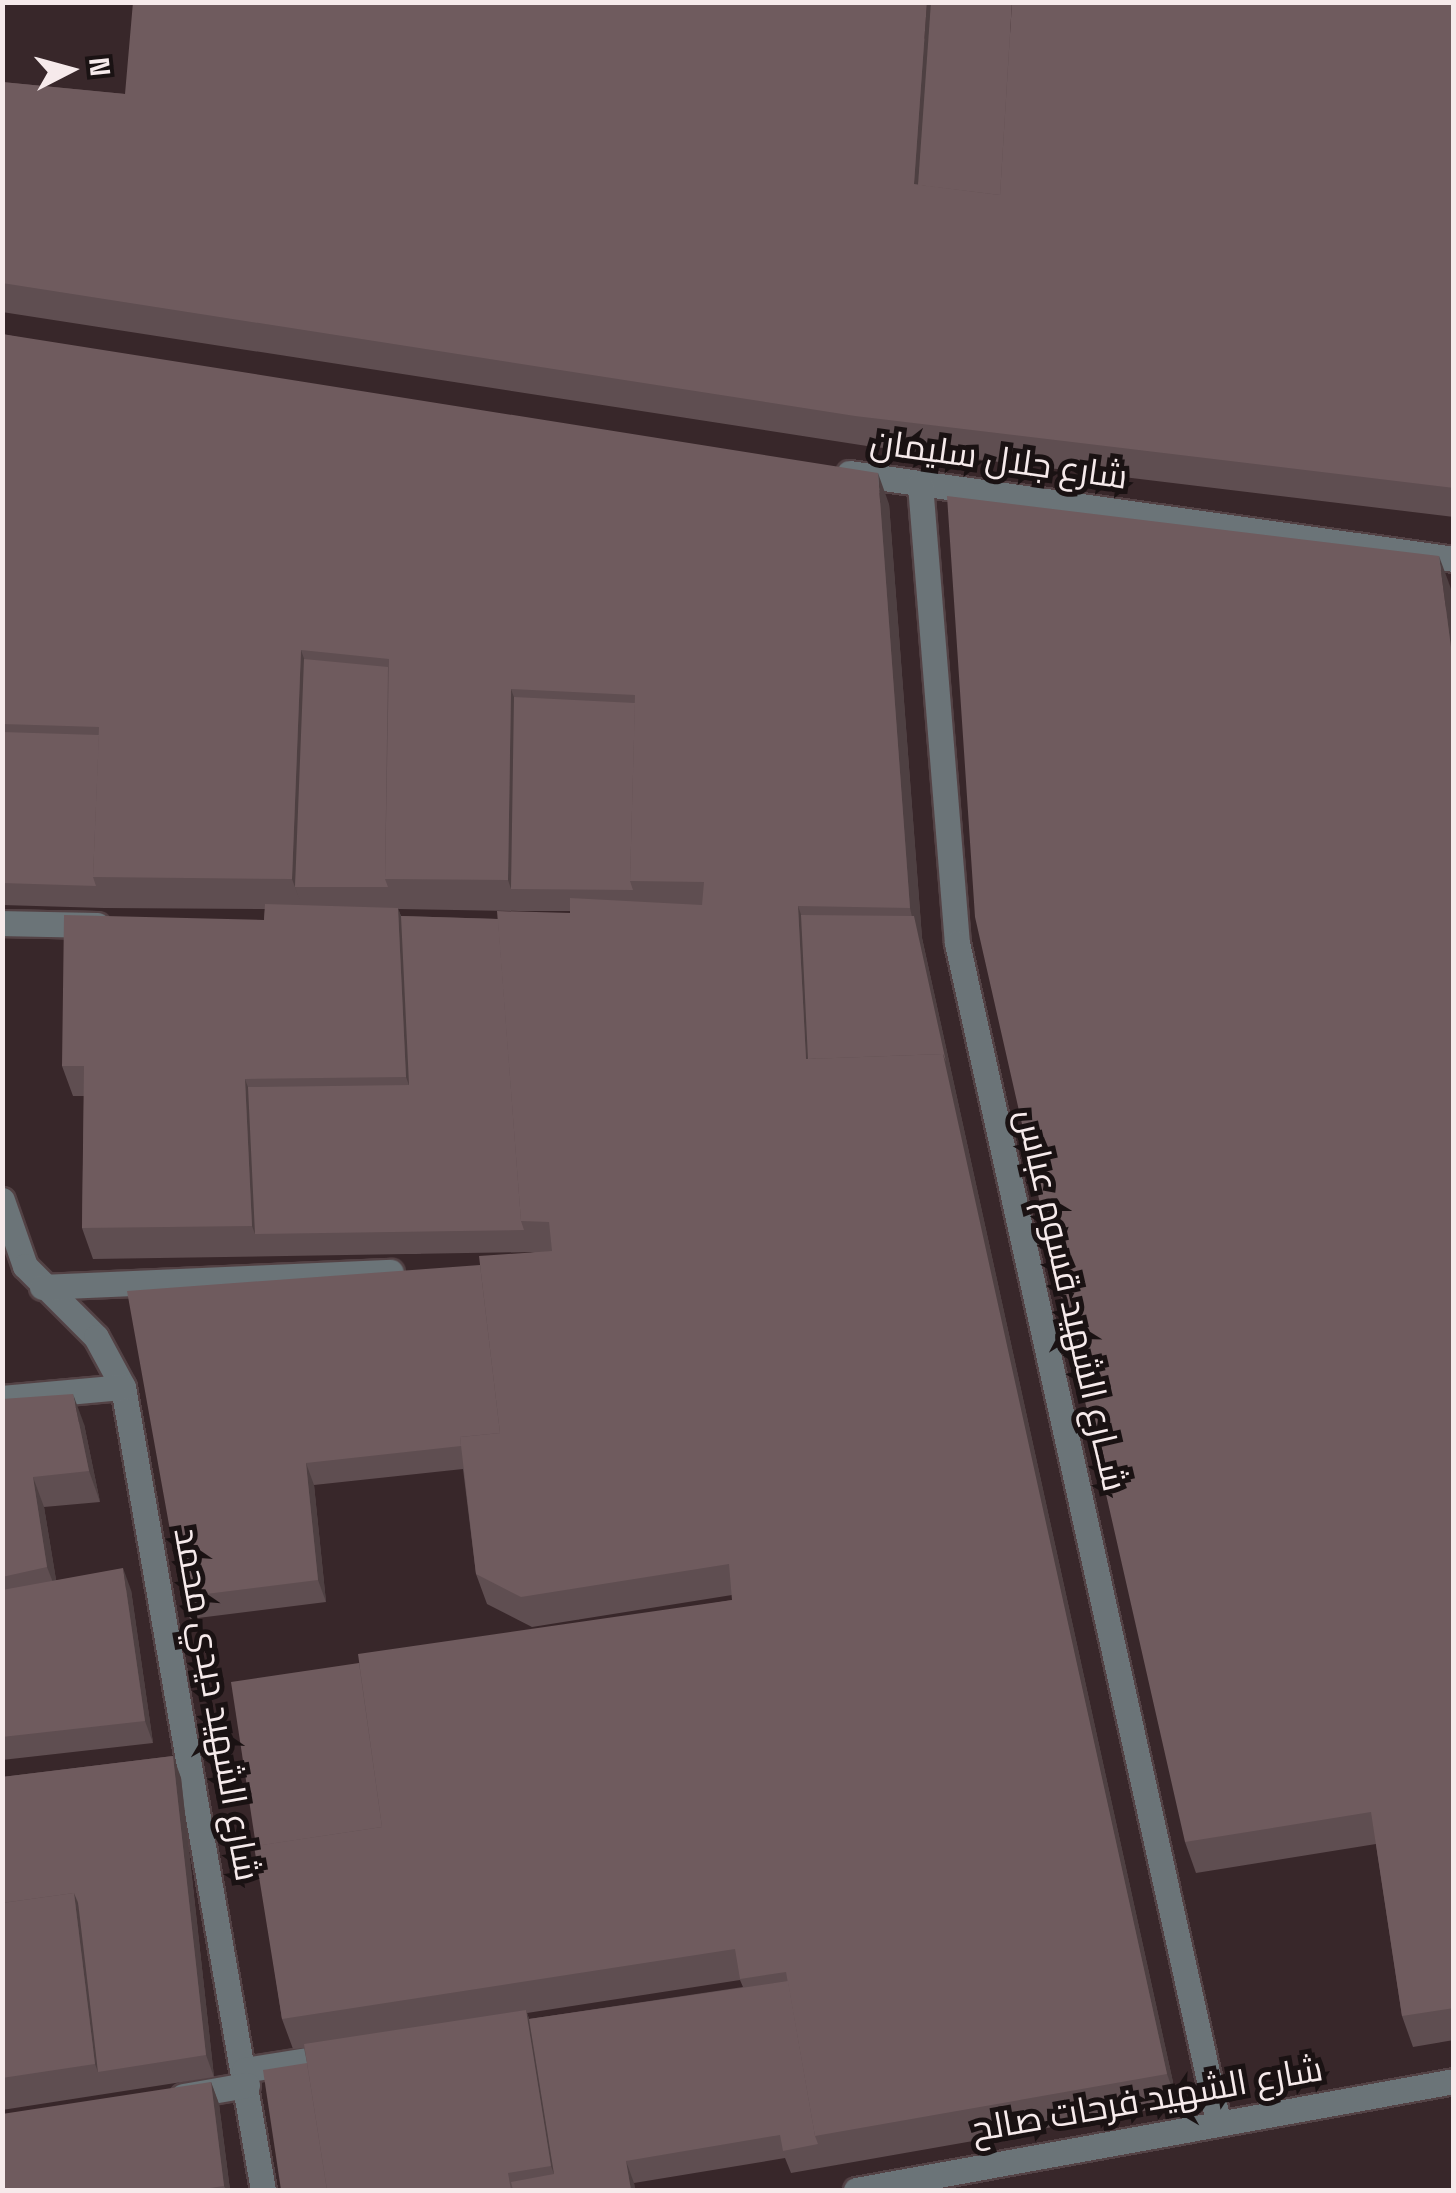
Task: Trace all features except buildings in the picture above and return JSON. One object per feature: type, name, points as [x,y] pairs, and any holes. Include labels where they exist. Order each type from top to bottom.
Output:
[{"type":"street","name":"شارع جلال سليمان","points":[[825,470],[1454,559]]},
{"type":"street","name":"شــارع الشهيد قسوم عباس","points":[[920,484],[957,944],[1218,2121]]},
{"type":"street","points":[[2,924],[133,926]]},
{"type":"street","name":"شارع الشهيد ديدي محمد","points":[[2,1200],[25,1266],[96,1337],[123,1387],[193,1754],[264,2190]]},
{"type":"street","points":[[42,1287],[419,1271]]},
{"type":"street","points":[[2,1398],[123,1387]]},
{"type":"street","points":[[155,1759],[193,1754]]},
{"type":"street","points":[[153,2100],[368,2051]]},
{"type":"street","name":"شارع الشهيد فرحات صالح","points":[[856,2190],[1454,2081]]}]
